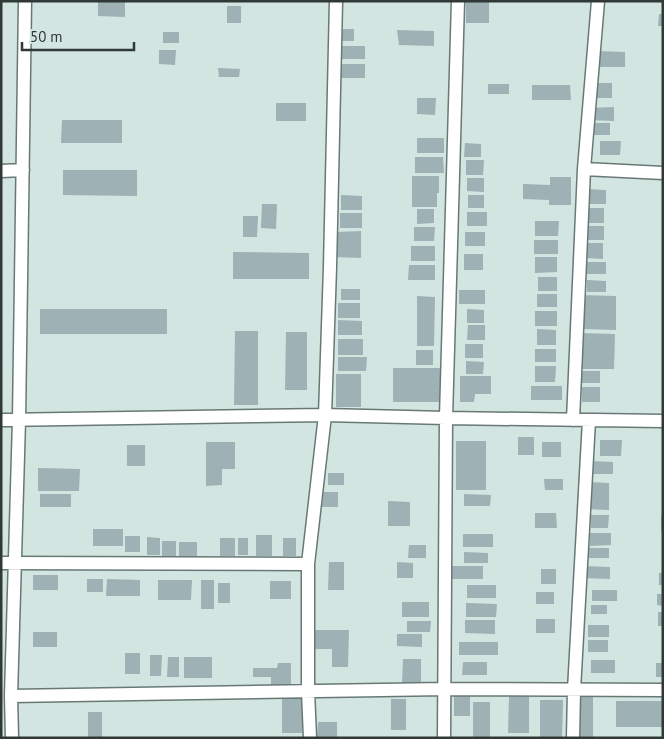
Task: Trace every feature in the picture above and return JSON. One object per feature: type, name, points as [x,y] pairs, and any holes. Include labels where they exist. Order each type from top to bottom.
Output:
[{"type":"street","points":[[12,738],[11,696],[26,1]]},
{"type":"street","points":[[310,738],[308,564],[325,415],[336,1]]},
{"type":"street","points":[[444,738],[446,418],[458,1]]},
{"type":"street","points":[[573,420],[584,169],[598,1]]},
{"type":"street","points":[[584,169],[663,174]]},
{"type":"street","points":[[1,170],[23,170]]},
{"type":"street","points":[[1,420],[325,415],[663,420]]},
{"type":"street","points":[[573,738],[589,420]]},
{"type":"street","points":[[1,563],[308,564]]},
{"type":"street","points":[[11,696],[445,689],[663,690]]},
{"type":"building","points":[[98,1],[125,1],[125,17],[98,16]]},
{"type":"building","points":[[466,2],[489,2],[489,23],[466,23]]},
{"type":"building","points":[[227,6],[241,6],[241,23],[227,23]]},
{"type":"building","points":[[659,14],[663,14],[663,26],[658,26]]},
{"type":"building","points":[[338,29],[354,29],[354,41],[338,41]]},
{"type":"building","points":[[397,30],[434,31],[434,46],[399,45]]},
{"type":"building","points":[[163,32],[179,32],[179,43],[163,43]]},
{"type":"building","points":[[338,46],[365,46],[365,59],[338,59]]},
{"type":"building","points":[[159,50],[176,50],[175,65],[159,64]]},
{"type":"building","points":[[595,51],[625,52],[625,67],[595,67]]},
{"type":"building","points":[[338,64],[365,64],[365,78],[338,78]]},
{"type":"building","points":[[218,68],[240,69],[239,77],[219,77]]},
{"type":"building","points":[[593,83],[612,83],[612,98],[592,98]]},
{"type":"building","points":[[488,84],[509,84],[509,94],[488,94]]},
{"type":"building","points":[[532,85],[570,85],[571,100],[532,100]]},
{"type":"building","points":[[417,98],[436,98],[435,115],[417,114]]},
{"type":"building","points":[[276,103],[306,103],[306,121],[276,121]]},
{"type":"building","points":[[614,107],[614,121],[589,120],[590,108]]},
{"type":"building","points":[[62,120],[122,120],[122,143],[61,143]]},
{"type":"building","points":[[593,123],[610,123],[610,135],[593,135]]},
{"type":"building","points":[[417,138],[444,138],[444,153],[417,153]]},
{"type":"building","points":[[600,141],[621,141],[620,155],[600,155]]},
{"type":"building","points":[[465,143],[481,144],[481,157],[464,157]]},
{"type":"building","points":[[415,157],[443,157],[444,173],[415,173]]},
{"type":"building","points":[[466,160],[484,160],[483,175],[466,175]]},
{"type":"building","points":[[63,170],[137,170],[137,196],[63,195]]},
{"type":"building","points":[[412,176],[439,176],[437,207],[412,207]]},
{"type":"building","points":[[550,177],[571,177],[571,205],[549,205],[549,200],[523,199],[523,184],[550,185]]},
{"type":"building","points":[[467,178],[484,178],[484,192],[467,191]]},
{"type":"building","points":[[586,189],[606,190],[606,204],[586,204]]},
{"type":"building","points":[[341,195],[362,196],[362,210],[341,210]]},
{"type":"building","points":[[468,195],[484,195],[484,208],[468,208]]},
{"type":"building","points":[[262,204],[277,204],[276,229],[261,228]]},
{"type":"building","points":[[585,208],[604,208],[604,223],[585,223]]},
{"type":"building","points":[[417,209],[434,209],[434,223],[417,224]]},
{"type":"building","points":[[467,212],[487,212],[487,226],[467,226]]},
{"type":"building","points":[[340,213],[362,213],[362,228],[340,228]]},
{"type":"building","points":[[243,216],[258,216],[257,237],[243,237]]},
{"type":"building","points":[[535,221],[559,221],[558,236],[535,236]]},
{"type":"building","points":[[587,226],[604,226],[604,240],[587,240]]},
{"type":"building","points":[[414,227],[435,227],[434,241],[414,241]]},
{"type":"building","points":[[361,231],[361,258],[333,257],[335,232]]},
{"type":"building","points":[[465,232],[485,232],[485,246],[465,246]]},
{"type":"building","points":[[534,240],[558,240],[558,254],[534,254]]},
{"type":"building","points":[[586,243],[603,243],[603,259],[586,258]]},
{"type":"building","points":[[411,246],[435,246],[435,261],[411,261]]},
{"type":"building","points":[[233,252],[309,253],[309,279],[233,279]]},
{"type":"building","points":[[464,254],[483,254],[483,270],[464,270]]},
{"type":"building","points":[[535,257],[557,257],[557,272],[535,273]]},
{"type":"building","points":[[585,262],[606,262],[606,274],[585,274]]},
{"type":"building","points":[[409,265],[435,265],[435,280],[408,280]]},
{"type":"building","points":[[538,277],[557,277],[557,291],[538,291]]},
{"type":"building","points":[[587,280],[606,281],[606,292],[587,292]]},
{"type":"building","points":[[341,289],[360,289],[360,300],[341,300]]},
{"type":"building","points":[[459,290],[485,290],[485,304],[459,304]]},
{"type":"building","points":[[537,294],[557,294],[557,307],[537,307]]},
{"type":"building","points":[[580,295],[616,296],[616,330],[581,329]]},
{"type":"building","points":[[417,296],[435,297],[434,346],[417,346]]},
{"type":"building","points":[[338,303],[360,303],[360,318],[338,318]]},
{"type":"building","points":[[40,309],[167,309],[167,334],[40,334]]},
{"type":"building","points":[[467,309],[484,310],[484,323],[467,323]]},
{"type":"building","points":[[535,311],[557,311],[557,326],[535,326]]},
{"type":"building","points":[[338,320],[362,321],[362,335],[338,335]]},
{"type":"building","points":[[468,325],[485,325],[485,340],[467,340]]},
{"type":"building","points":[[537,329],[556,330],[556,345],[537,345]]},
{"type":"building","points":[[235,331],[258,331],[258,405],[234,405]]},
{"type":"building","points":[[286,332],[307,332],[307,390],[285,390]]},
{"type":"building","points":[[580,333],[615,334],[614,369],[577,369]]},
{"type":"building","points":[[338,339],[363,339],[363,355],[338,355]]},
{"type":"building","points":[[465,344],[483,344],[483,358],[465,358]]},
{"type":"building","points":[[535,349],[556,349],[556,362],[535,362]]},
{"type":"building","points":[[416,350],[433,350],[433,365],[416,365]]},
{"type":"building","points":[[338,357],[367,357],[366,371],[338,371]]},
{"type":"building","points":[[466,361],[484,362],[483,374],[466,374]]},
{"type":"building","points":[[535,366],[556,366],[555,382],[535,382]]},
{"type":"building","points":[[393,368],[442,368],[441,402],[393,402]]},
{"type":"building","points":[[582,371],[600,371],[600,383],[582,383]]},
{"type":"building","points":[[336,374],[361,374],[361,407],[336,407]]},
{"type":"building","points":[[460,376],[491,376],[491,394],[475,394],[474,402],[460,402]]},
{"type":"building","points":[[531,386],[562,386],[562,400],[531,400]]},
{"type":"building","points":[[582,387],[600,387],[600,402],[582,402]]},
{"type":"building","points":[[518,437],[534,437],[534,455],[518,455]]},
{"type":"building","points":[[600,440],[622,440],[621,456],[600,456]]},
{"type":"building","points":[[456,441],[486,441],[486,490],[456,490]]},
{"type":"building","points":[[206,442],[235,442],[235,469],[222,469],[222,485],[206,486]]},
{"type":"building","points":[[542,442],[561,442],[561,457],[542,457]]},
{"type":"building","points":[[127,445],[145,445],[145,466],[127,466]]},
{"type":"building","points":[[591,461],[613,462],[613,474],[591,474]]},
{"type":"building","points":[[38,468],[80,469],[79,491],[38,491]]},
{"type":"building","points":[[328,473],[344,473],[344,485],[328,485]]},
{"type":"building","points":[[544,479],[563,479],[563,490],[545,490]]},
{"type":"building","points":[[589,482],[609,483],[609,510],[586,509]]},
{"type":"building","points":[[323,492],[338,492],[338,507],[322,507]]},
{"type":"building","points":[[40,494],[71,494],[71,507],[40,507]]},
{"type":"building","points":[[464,494],[491,495],[490,506],[464,506]]},
{"type":"building","points":[[388,501],[410,502],[410,526],[388,526]]},
{"type":"building","points":[[535,513],[556,513],[557,528],[535,528]]},
{"type":"building","points":[[591,515],[609,515],[608,528],[591,528]]},
{"type":"building","points":[[661,515],[663,515],[663,531],[661,531]]},
{"type":"building","points":[[93,529],[123,529],[123,546],[93,546]]},
{"type":"building","points":[[590,533],[611,533],[611,545],[590,546]]},
{"type":"building","points":[[463,534],[493,534],[493,547],[463,547]]},
{"type":"building","points":[[256,535],[272,535],[272,556],[256,556]]},
{"type":"building","points":[[125,536],[140,536],[140,552],[125,552]]},
{"type":"building","points":[[147,537],[160,538],[160,555],[147,555]]},
{"type":"building","points":[[220,538],[235,538],[235,556],[220,556]]},
{"type":"building","points":[[238,538],[248,538],[248,555],[238,555]]},
{"type":"building","points":[[283,538],[296,538],[296,556],[283,556]]},
{"type":"building","points":[[162,541],[176,541],[176,557],[162,557]]},
{"type":"building","points":[[179,542],[197,542],[197,559],[179,559]]},
{"type":"building","points":[[409,545],[426,545],[426,558],[408,558]]},
{"type":"building","points":[[583,548],[609,548],[609,558],[583,558]]},
{"type":"building","points":[[464,552],[488,553],[488,563],[464,563]]},
{"type":"building","points":[[329,562],[344,562],[344,590],[328,590]]},
{"type":"building","points":[[397,562],[413,563],[413,578],[397,578]]},
{"type":"building","points":[[452,566],[483,566],[483,579],[452,579]]},
{"type":"building","points":[[582,566],[610,567],[610,579],[582,578]]},
{"type":"building","points":[[541,569],[556,569],[556,584],[541,584]]},
{"type":"building","points":[[659,573],[663,573],[663,585],[659,585]]},
{"type":"building","points":[[33,575],[58,575],[58,590],[33,590]]},
{"type":"building","points":[[87,579],[103,579],[103,592],[87,592]]},
{"type":"building","points":[[107,579],[140,580],[140,596],[106,596]]},
{"type":"building","points":[[158,580],[192,580],[191,600],[158,600]]},
{"type":"building","points":[[201,580],[214,580],[214,609],[201,609]]},
{"type":"building","points":[[270,581],[291,581],[291,599],[270,599]]},
{"type":"building","points":[[218,583],[230,583],[230,603],[218,603]]},
{"type":"building","points":[[467,585],[496,585],[496,598],[467,598]]},
{"type":"building","points":[[592,590],[617,590],[617,601],[592,601]]},
{"type":"building","points":[[536,592],[554,592],[554,604],[536,604]]},
{"type":"building","points":[[657,594],[663,594],[663,606],[657,605]]},
{"type":"building","points":[[402,602],[429,602],[429,617],[402,617]]},
{"type":"building","points":[[466,603],[497,604],[496,617],[466,617]]},
{"type":"building","points":[[591,605],[607,605],[607,614],[591,614]]},
{"type":"building","points":[[658,612],[663,612],[663,626],[658,626]]},
{"type":"building","points":[[536,619],[555,619],[555,633],[536,633]]},
{"type":"building","points":[[465,620],[495,620],[495,634],[465,633]]},
{"type":"building","points":[[407,621],[431,621],[430,632],[407,632]]},
{"type":"building","points":[[588,625],[609,625],[609,637],[588,637]]},
{"type":"building","points":[[313,630],[349,630],[348,667],[332,667],[332,649],[313,649]]},
{"type":"building","points":[[33,632],[57,632],[57,647],[33,647]]},
{"type":"building","points":[[397,634],[422,634],[422,647],[397,646]]},
{"type":"building","points":[[588,640],[608,640],[608,652],[588,652]]},
{"type":"building","points":[[459,642],[498,642],[498,655],[459,655]]},
{"type":"building","points":[[125,653],[140,653],[140,674],[125,674]]},
{"type":"building","points":[[150,655],[162,655],[161,676],[150,676]]},
{"type":"building","points":[[168,657],[179,657],[179,677],[167,677]]},
{"type":"building","points":[[184,657],[212,657],[212,678],[184,678]]},
{"type":"building","points":[[403,659],[421,659],[421,684],[402,684]]},
{"type":"building","points":[[591,660],[615,660],[615,673],[591,673]]},
{"type":"building","points":[[463,662],[487,662],[487,675],[462,675]]},
{"type":"building","points":[[278,663],[291,663],[291,685],[271,685],[271,677],[253,677],[253,668],[277,668]]},
{"type":"building","points":[[656,663],[663,663],[663,677],[656,677]]},
{"type":"building","points":[[577,695],[593,697],[593,738],[577,738]]},
{"type":"building","points":[[454,696],[470,696],[470,716],[454,716]]},
{"type":"building","points":[[509,696],[529,696],[529,733],[508,733]]},
{"type":"building","points":[[282,697],[302,698],[302,733],[282,733]]},
{"type":"building","points":[[391,699],[406,699],[406,730],[391,730]]},
{"type":"building","points":[[540,700],[563,700],[562,738],[540,738]]},
{"type":"building","points":[[616,701],[663,701],[663,727],[616,727]]},
{"type":"building","points":[[473,702],[490,702],[490,738],[473,738]]},
{"type":"building","points":[[88,712],[102,712],[102,738],[88,738]]},
{"type":"building","points":[[318,722],[337,722],[337,738],[317,738]]}]
